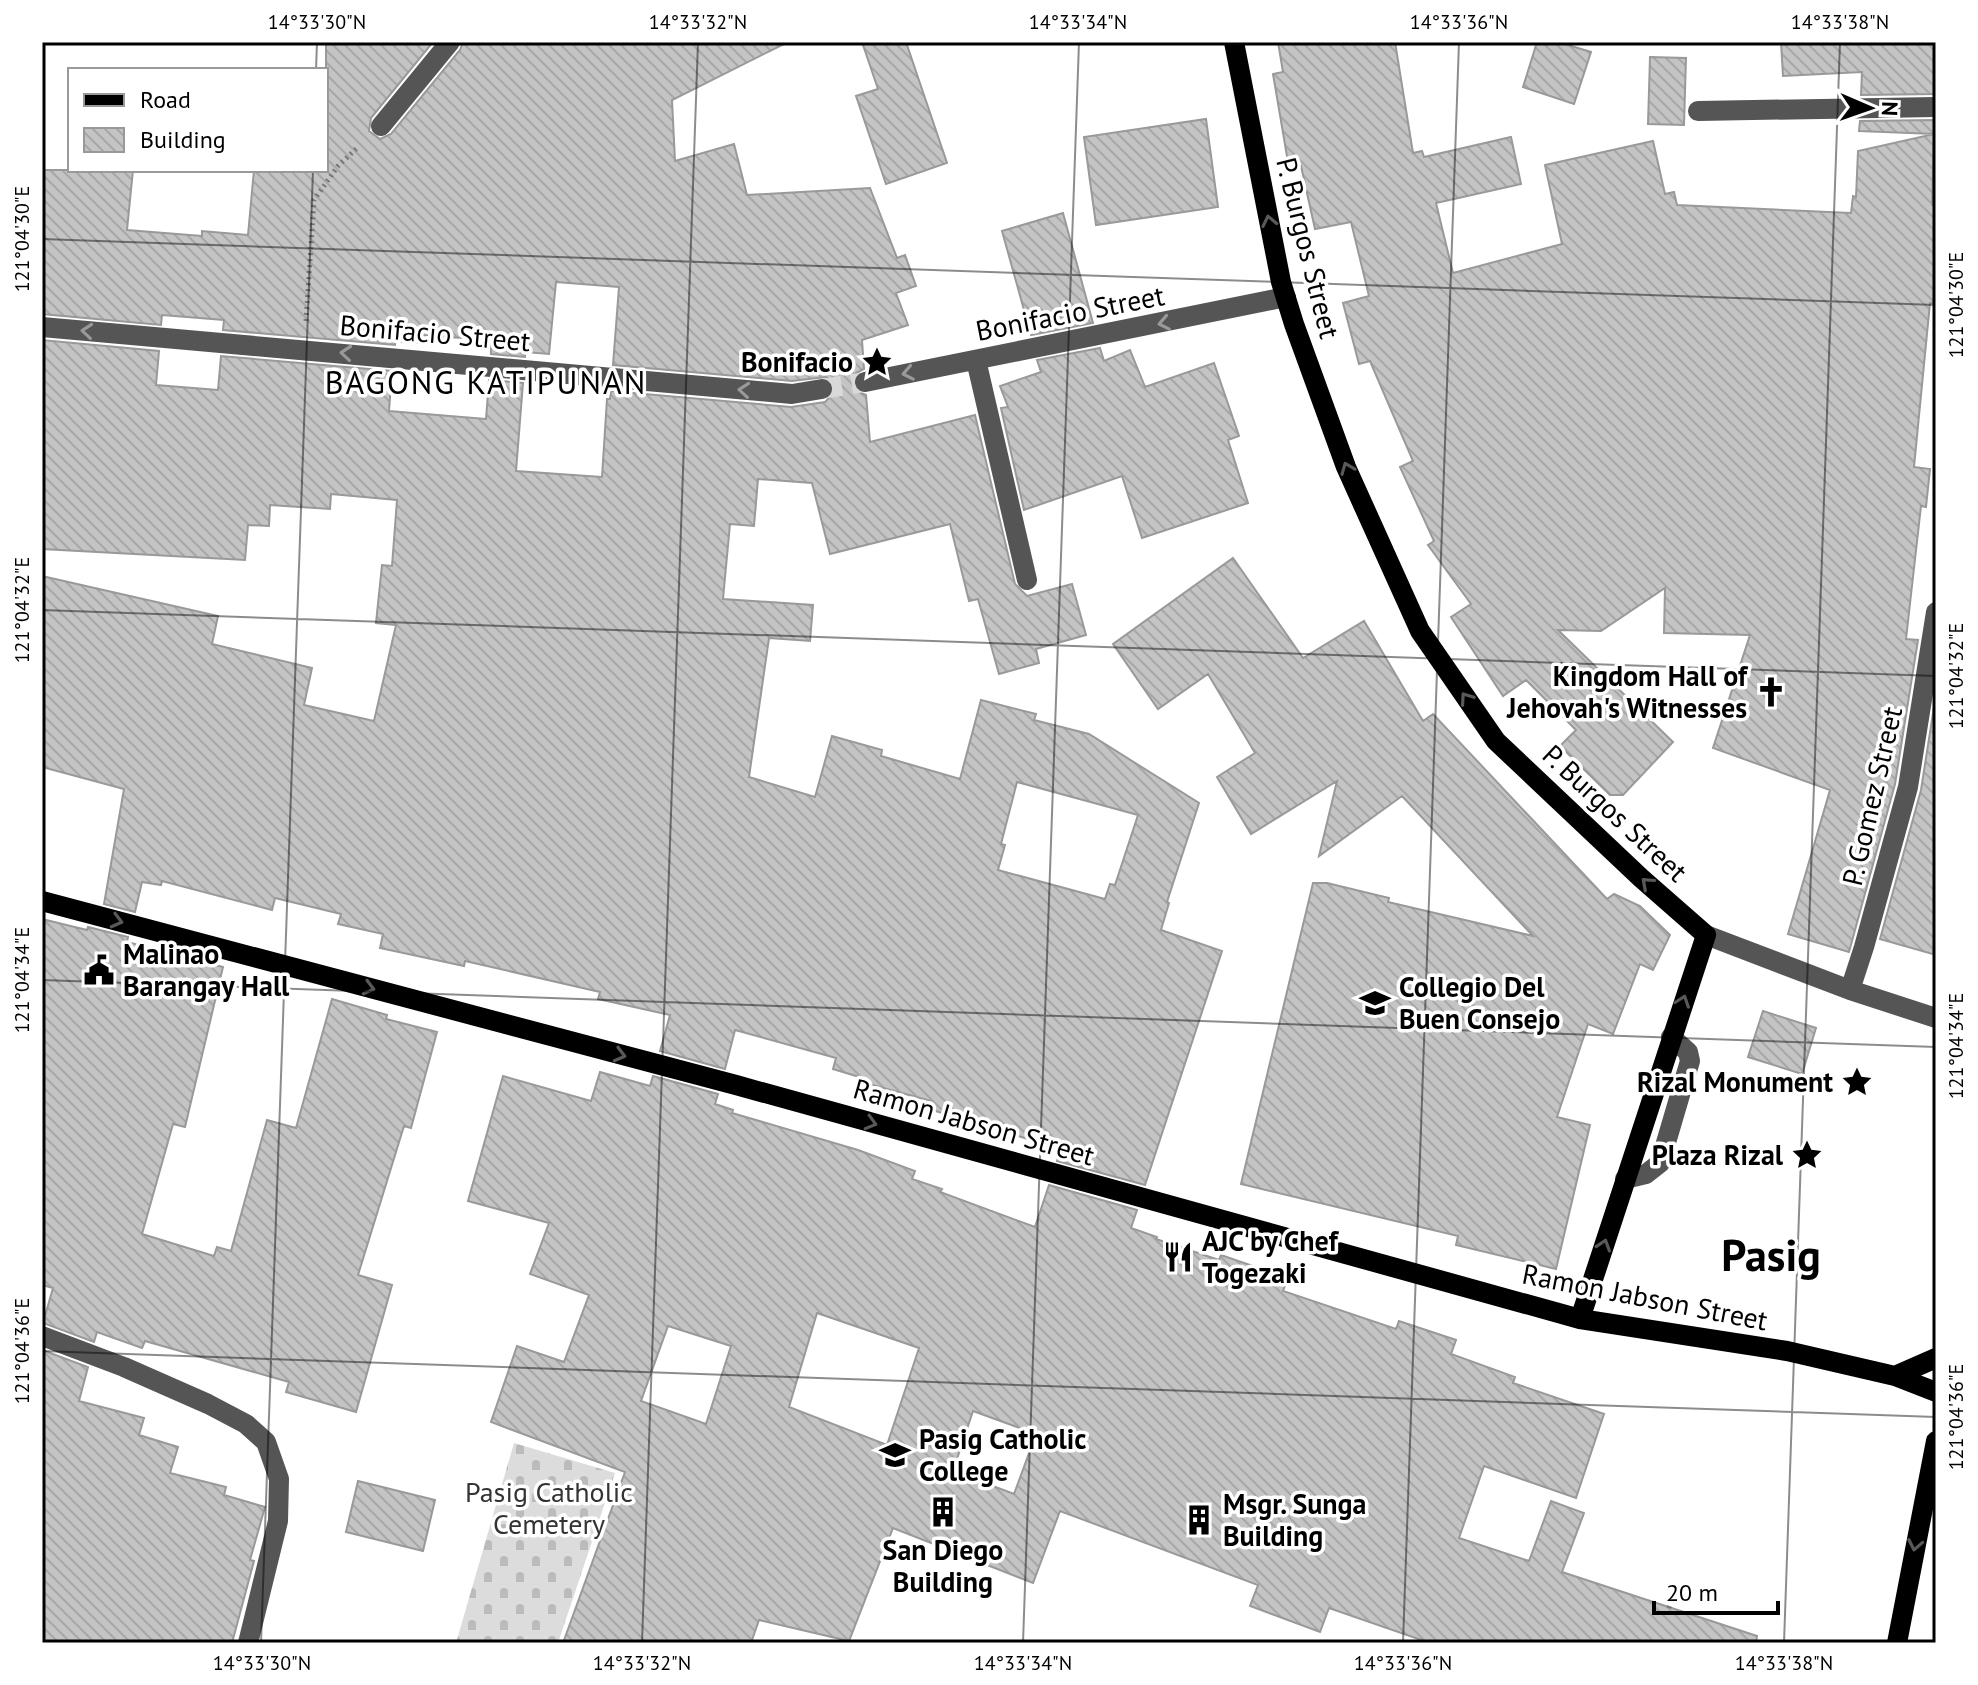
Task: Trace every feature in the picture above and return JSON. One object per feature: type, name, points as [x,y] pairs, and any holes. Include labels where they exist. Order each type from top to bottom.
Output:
[{"type":"main road","name":"P. Burgos Street","points":[[1234,42],[1286,297],[1346,467],[1420,631],[1496,741],[1706,935]]},
{"type":"main road","name":"Ramon Jabson Street","points":[[42,901],[736,1085],[1580,1319],[1787,1351],[1895,1376],[1936,1392]]},
{"type":"main road","points":[[1580,1319],[1706,935]]},
{"type":"main road","points":[[1895,1376],[1936,1358]]},
{"type":"main road","points":[[1897,1643],[1936,1441]]},
{"type":"street","points":[[381,126],[450,42]]},
{"type":"street","points":[[1698,111],[1936,107]]},
{"type":"street","name":"Bonifacio Street","points":[[865,382],[1286,297]]},
{"type":"street","name":"Bonifacio Street","points":[[42,327],[792,394],[822,389]]},
{"type":"street","points":[[976,360],[1027,580]]},
{"type":"street","name":"P. Gomez Street","points":[[1850,990],[1908,787],[1936,612]]},
{"type":"street","points":[[1706,935],[1850,990],[1936,1018]]},
{"type":"street","points":[[1625,1179],[1646,1174],[1660,1163],[1690,1061],[1688,1052],[1671,1037]]},
{"type":"street","points":[[42,1336],[208,1404],[246,1424],[266,1442],[279,1479],[278,1521],[248,1643]]},
{"type":"path","points":[[305,350],[314,200],[338,166],[381,126]]},
{"type":"path","points":[[1669,1608],[1672,1599]]},
{"type":"green space","name":"Pasig Catholic Cemetery","points":[[514,1443],[615,1473],[558,1643],[456,1643]]},
{"type":"building","points":[[326,42],[433,42],[371,118],[369,131],[380,139],[391,134],[460,50],[463,42],[788,42],[672,100],[675,161],[734,144],[747,195],[870,188],[897,258],[905,255],[916,286],[896,293],[908,325],[862,340],[864,369],[856,373],[852,384],[856,391],[866,395],[870,442],[975,415],[1015,584],[1027,596],[1072,584],[1086,635],[1036,649],[1039,663],[999,674],[978,599],[969,601],[950,524],[830,554],[812,483],[758,479],[754,526],[730,524],[723,599],[813,605],[810,641],[769,638],[749,777],[815,797],[832,736],[882,750],[881,756],[960,779],[981,700],[1036,714],[1034,720],[1089,734],[1199,803],[1161,930],[1222,951],[1145,1185],[1057,1161],[1061,1149],[929,1109],[931,1101],[865,1083],[866,1079],[833,1069],[836,1058],[735,1030],[725,1069],[660,1051],[670,1015],[598,999],[600,992],[465,961],[464,966],[380,948],[383,934],[338,924],[341,914],[275,898],[272,910],[162,881],[161,885],[142,882],[135,912],[104,904],[124,789],[42,767],[42,576],[218,616],[212,644],[312,668],[304,705],[374,721],[396,625],[376,623],[382,565],[392,566],[397,500],[331,494],[330,509],[270,505],[269,526],[248,525],[245,560],[42,549],[42,340],[159,351],[156,385],[218,390],[221,356],[392,371],[389,411],[486,419],[489,380],[523,383],[516,471],[602,477],[607,399],[610,399],[611,391],[791,407],[825,402],[834,393],[832,381],[826,377],[792,381],[613,365],[619,287],[556,282],[549,354],[525,352],[525,357],[491,354],[491,340],[420,335],[420,343],[395,341],[395,345],[223,330],[224,320],[162,315],[161,325],[42,314],[42,170],[133,172],[127,230],[202,236],[202,231],[248,235],[254,172],[328,172]],"holes":[[[1017,782],[1138,815],[1115,885],[1110,884],[1105,899],[998,870],[1005,845],[1001,844]]]},
{"type":"building","points":[[862,42],[906,42],[947,163],[886,184],[856,96],[878,89]]},
{"type":"building","points":[[1278,42],[1395,42],[1413,153],[1422,151],[1424,157],[1511,137],[1521,184],[1436,203],[1453,273],[1562,244],[1545,165],[1653,141],[1665,194],[1674,192],[1677,205],[1851,213],[1853,196],[1856,197],[1858,151],[1934,134],[1932,205],[1936,205],[1936,303],[1930,303],[1914,467],[1930,469],[1926,507],[1921,506],[1906,639],[1918,640],[1895,784],[1849,952],[1788,934],[1830,790],[1713,748],[1750,635],[1664,633],[1665,588],[1601,631],[1558,630],[1673,742],[1623,795],[1610,795],[1560,746],[1576,730],[1526,680],[1503,696],[1451,617],[1471,604],[1428,545],[1434,541],[1400,467],[1413,461],[1370,361],[1359,364],[1343,303],[1369,296],[1351,222],[1315,229],[1301,166],[1289,168],[1273,74],[1283,72]]},
{"type":"building","points":[[1537,42],[1558,42],[1591,52],[1574,104],[1523,87]]},
{"type":"building","points":[[1781,42],[1936,42],[1935,94],[1861,95],[1862,72],[1783,76]]},
{"type":"building","points":[[1650,57],[1686,58],[1684,125],[1648,124]]},
{"type":"building","points":[[1206,119],[1218,207],[1096,225],[1084,137]]},
{"type":"building","points":[[1934,120],[1934,134],[1859,131],[1860,121]]},
{"type":"building","points":[[1063,213],[1093,323],[1031,335],[1002,231]]},
{"type":"building","points":[[1100,348],[1104,361],[1130,350],[1145,387],[1214,363],[1239,436],[1228,440],[1248,503],[1142,538],[1122,476],[1024,510],[1001,408],[1008,407],[1000,386],[1041,372],[1037,360]]},
{"type":"building","points":[[1233,558],[1303,658],[1364,621],[1423,721],[1433,714],[1607,899],[1614,894],[1640,906],[1670,935],[1653,970],[1640,964],[1613,1034],[1588,1024],[1557,1117],[1590,1125],[1556,1269],[1456,1245],[1458,1236],[1241,1184],[1313,883],[1327,883],[1389,898],[1388,902],[1533,936],[1402,796],[1319,856],[1337,781],[1251,834],[1217,777],[1255,753],[1208,674],[1158,709],[1113,644]]},
{"type":"building","points":[[1936,694],[1936,955],[1880,939],[1921,790]]},
{"type":"building","points":[[42,919],[128,937],[127,942],[223,967],[185,1127],[173,1124],[142,1234],[214,1256],[217,1247],[231,1251],[267,1120],[296,1128],[332,999],[387,1015],[386,1019],[437,1032],[411,1128],[404,1126],[358,1275],[392,1285],[356,1412],[286,1392],[289,1382],[145,1341],[142,1348],[97,1332],[94,1342],[43,1323],[53,1288],[42,1285]]},
{"type":"building","points":[[1763,1011],[1816,1028],[1802,1074],[1748,1057]]},
{"type":"building","points":[[600,1072],[650,1086],[653,1076],[718,1094],[715,1104],[733,1110],[732,1113],[858,1150],[915,1171],[912,1179],[1035,1227],[1049,1185],[1137,1210],[1131,1228],[1156,1239],[1219,1260],[1221,1255],[1288,1278],[1283,1291],[1396,1329],[1399,1321],[1456,1340],[1451,1354],[1515,1377],[1513,1383],[1604,1414],[1576,1498],[1484,1466],[1459,1538],[1529,1561],[1551,1501],[1584,1513],[1562,1572],[1757,1636],[1756,1643],[1430,1643],[1329,1608],[1320,1632],[1250,1606],[1258,1585],[1060,1511],[1033,1583],[893,1528],[849,1641],[759,1620],[751,1643],[563,1643],[625,1472],[491,1422],[517,1346],[564,1362],[589,1295],[530,1274],[549,1223],[468,1201],[503,1076],[591,1101]],"holes":[[[817,1313],[919,1348],[887,1445],[789,1407]],[[668,1326],[731,1346],[706,1424],[641,1401]],[[973,1411],[1036,1434],[1014,1494],[953,1471]]]},
{"type":"building","points":[[42,1350],[88,1367],[79,1401],[144,1418],[139,1435],[178,1447],[170,1473],[226,1487],[224,1495],[265,1507],[232,1643],[42,1643]]},
{"type":"building","points":[[358,1481],[435,1500],[423,1551],[346,1532]]},
{"type":"tunnel","points":[[822,389],[865,382]]},
{"type":"place","name":"Bonifacio","points":[[877,362]]},
{"type":"place","name":"Kingdom Hall of Jehovah's Witnesses","points":[[1771,692]]},
{"type":"place","name":"Malinao Barangay Hall","points":[[99,970]]},
{"type":"place","name":"Collegio Del Buen Consejo","points":[[1375,1003]]},
{"type":"place","name":"Rizal Monument","points":[[1857,1082]]},
{"type":"place","name":"Plaza Rizal","points":[[1807,1155]]},
{"type":"place","name":"AJC by Chef Togezaki","points":[[1178,1257]]},
{"type":"place","name":"Pasig Catholic College","points":[[895,1455]]},
{"type":"place","name":"San Diego Building","points":[[943,1512]]},
{"type":"place","name":"Msgr. Sunga Building","points":[[1199,1520]]},
{"type":"district","name":"BAGONG KATIPUNAN","points":[[486,383]]},
{"type":"district","name":"Pasig","points":[[1771,1256]]}]
